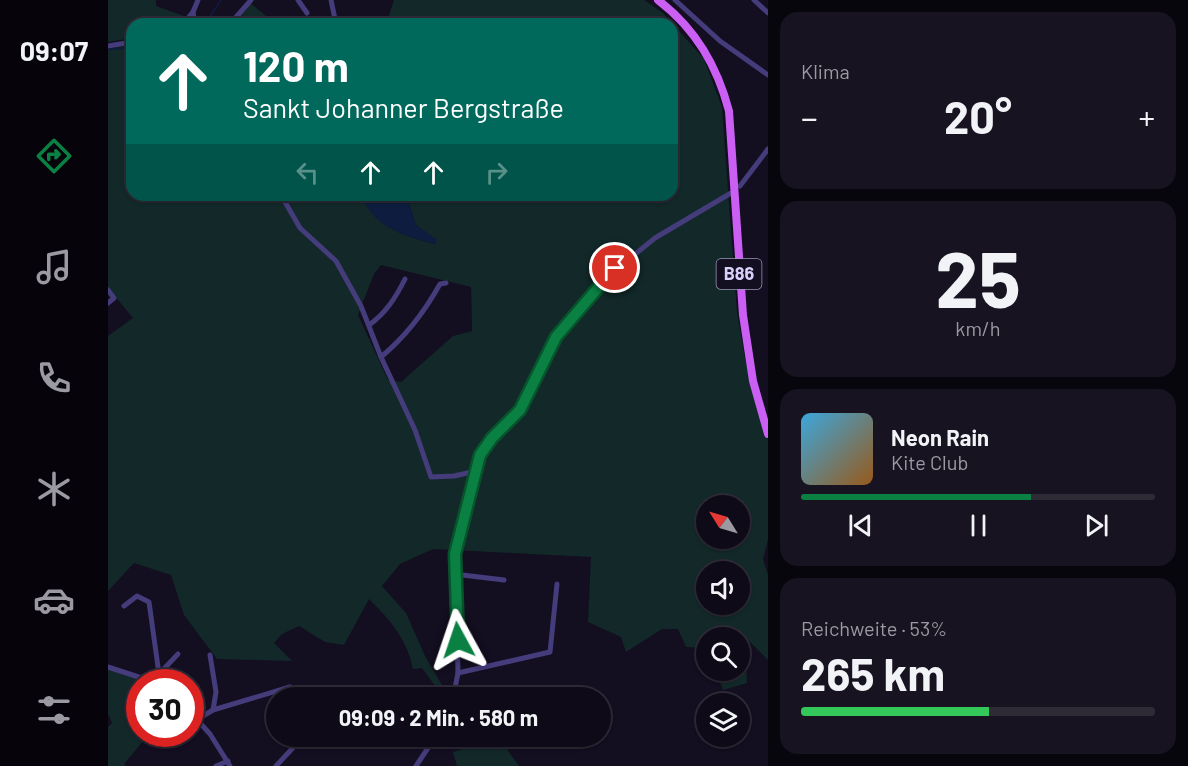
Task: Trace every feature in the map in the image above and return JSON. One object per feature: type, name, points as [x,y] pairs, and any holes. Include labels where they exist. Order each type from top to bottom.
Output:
[{"type":"main road","name":"B86","points":[[658,0],[683,22],[702,45],[720,80],[729,111],[743,315],[753,381],[768,434]]},
{"type":"street","points":[[188,18],[198,0]]},
{"type":"street","points":[[235,18],[251,0]]},
{"type":"street","points":[[298,0],[307,13]]},
{"type":"street","points":[[331,0],[335,18]]},
{"type":"street","points":[[675,0],[720,41],[768,75]]},
{"type":"street","points":[[754,0],[768,13]]},
{"type":"street","points":[[193,12],[194,18]]},
{"type":"street","points":[[108,46],[126,43]]},
{"type":"street","points":[[740,186],[768,149]]},
{"type":"street","points":[[455,687],[458,673],[455,554],[480,455],[492,438],[520,410],[556,337],[602,282],[655,238],[731,193]]},
{"type":"street","points":[[284,201],[300,228],[336,261],[369,325],[381,357],[415,430],[430,477],[454,476],[476,471]]},
{"type":"street","points":[[369,325],[379,318],[396,296],[405,279]]},
{"type":"street","points":[[381,357],[426,308],[440,284],[446,283]]},
{"type":"street","points":[[108,290],[114,298],[108,303]]},
{"type":"street","points":[[454,574],[504,580]]},
{"type":"street","points":[[458,673],[550,652],[557,584]]},
{"type":"street","points":[[124,606],[137,596],[149,602],[158,669]]},
{"type":"street","points":[[164,669],[178,654]]},
{"type":"street","points":[[210,656],[216,692],[213,710]]},
{"type":"street","points":[[108,667],[126,673]]},
{"type":"street","points":[[204,715],[213,710],[266,694]]},
{"type":"street","points":[[204,728],[229,764],[216,766]]},
{"type":"street","points":[[276,766],[294,747]]},
{"type":"street","points":[[417,766],[429,747]]},
{"type":"green space","points":[[108,0],[156,0],[156,6],[184,16],[182,18],[126,18],[126,39],[108,42]]},
{"type":"green space","points":[[394,0],[644,0],[667,18],[388,18]]},
{"type":"green space","points":[[250,3],[269,18],[236,18]]},
{"type":"green space","points":[[678,30],[704,59],[722,107],[737,312],[745,358],[768,440],[768,540],[763,559],[768,575],[768,660],[750,642],[750,627],[696,627],[696,648],[686,647],[678,629],[662,629],[626,652],[621,637],[588,622],[591,557],[433,549],[400,564],[382,586],[406,613],[442,687],[436,687],[422,668],[413,669],[407,648],[397,631],[369,599],[344,645],[325,642],[299,626],[282,634],[274,643],[292,661],[217,659],[184,615],[171,575],[134,563],[108,591],[108,336],[133,318],[108,288],[108,49],[126,46],[126,201],[365,201],[374,215],[391,228],[435,244],[436,240],[416,225],[408,201],[678,201]],"holes":[[[381,265],[471,287],[472,331],[453,336],[401,382],[388,380],[358,315],[374,274]]]},
{"type":"green space","points":[[108,668],[126,674],[126,747],[138,747],[124,764],[126,766],[108,766],[108,727],[112,723],[108,714]]},
{"type":"green space","points":[[720,681],[747,681],[747,683],[723,690]]},
{"type":"green space","points":[[470,747],[505,747],[519,766],[457,766],[453,752]]},
{"type":"water","points":[[365,201],[408,201],[416,225],[437,240],[435,244],[391,228],[373,215]]},
{"type":"waterway","points":[[209,18],[221,0]]},
{"type":"waterway","points":[[108,50],[126,48]]},
{"type":"route","points":[[458,640],[455,554],[480,455],[492,438],[520,410],[556,337],[615,268]]}]
